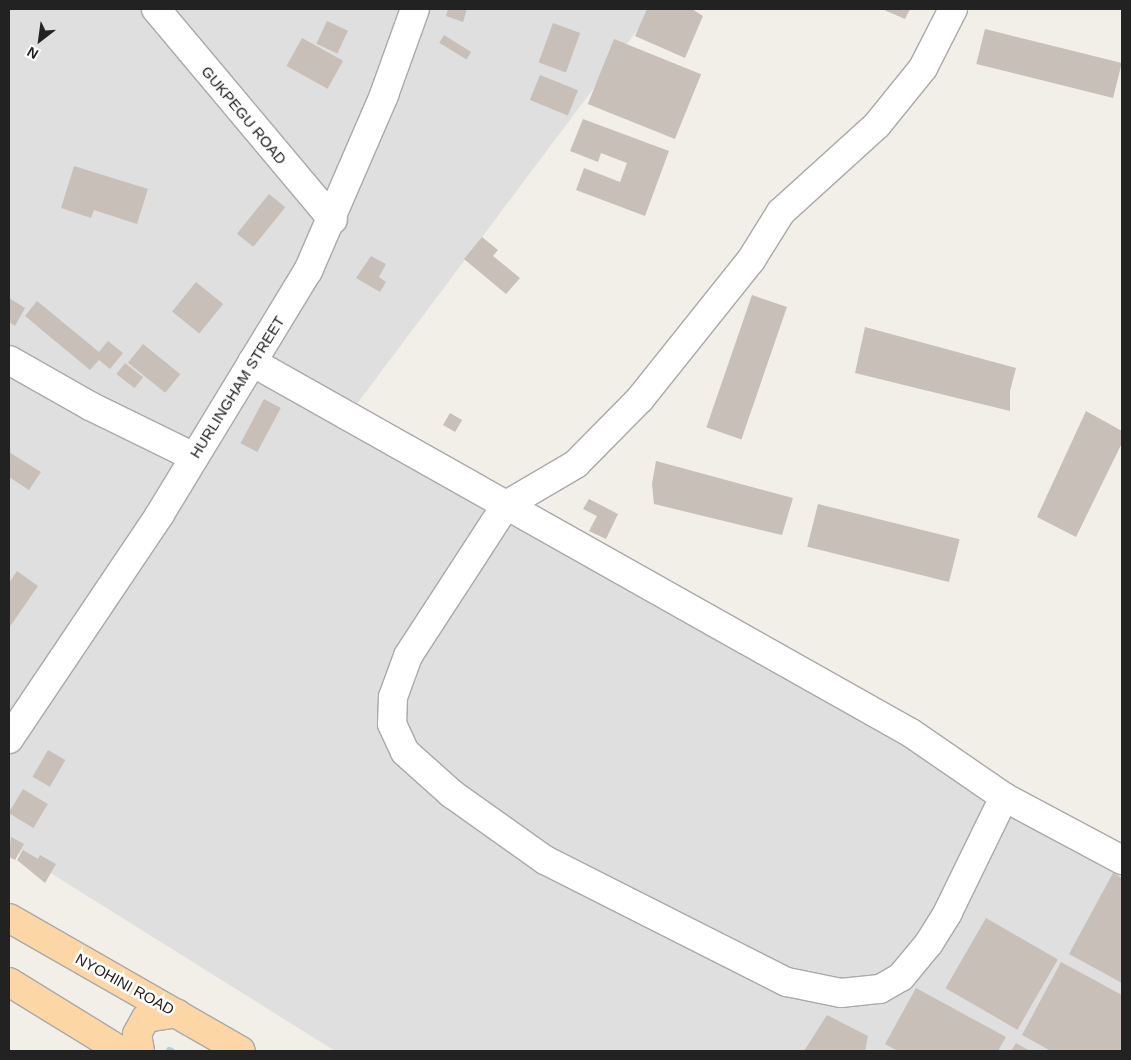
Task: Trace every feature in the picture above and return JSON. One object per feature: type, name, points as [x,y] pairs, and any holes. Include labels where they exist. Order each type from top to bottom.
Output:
[{"type":"main road","name":"NYOHINI ROAD","points":[[9,918],[241,1051]]},
{"type":"main road","points":[[10,984],[121,1051]]},
{"type":"main road","points":[[140,1051],[137,1034],[146,1018],[176,1013]]},
{"type":"street","name":"GUKPEGU ROAD","points":[[156,9],[333,220]]},
{"type":"street","name":"HURLINGHAM STREET","points":[[9,739],[160,514],[308,271],[333,220],[384,95],[415,9]]},
{"type":"street","points":[[953,9],[923,68],[883,118],[781,212],[751,260],[640,399],[576,464],[506,505],[408,656],[393,697],[392,724],[405,752],[432,776],[545,860],[787,982],[841,993],[880,989],[901,977],[929,943],[948,912],[1004,797]]},
{"type":"street","points":[[9,360],[90,406],[194,457]]},
{"type":"street","points":[[252,362],[911,733],[1004,797],[1122,860]]},
{"type":"shaded area","points":[[9,9],[653,9],[348,416],[1122,861],[1122,1051],[335,1051],[9,847]]},
{"type":"building","points":[[448,9],[467,9],[463,22],[446,16]]},
{"type":"building","points":[[647,9],[692,9],[703,16],[685,58],[635,36]]},
{"type":"building","points":[[882,9],[910,9],[905,19]]},
{"type":"building","points":[[327,21],[348,31],[337,53],[316,44]]},
{"type":"building","points":[[553,23],[580,33],[566,72],[539,62]]},
{"type":"building","points":[[985,29],[1122,63],[1113,98],[976,64]]},
{"type":"building","points":[[444,35],[471,52],[466,60],[439,43]]},
{"type":"building","points":[[302,38],[343,61],[328,89],[286,66]]},
{"type":"building","points":[[614,39],[701,74],[675,139],[588,104]]},
{"type":"building","points":[[540,75],[578,90],[568,115],[530,100]]},
{"type":"building","points":[[583,119],[669,151],[645,216],[576,190],[584,168],[620,182],[627,163],[601,153],[598,162],[570,151]]},
{"type":"building","points":[[74,166],[148,189],[137,224],[94,210],[91,218],[61,208]]},
{"type":"building","points":[[269,194],[285,207],[253,247],[237,234]]},
{"type":"building","points":[[482,237],[498,250],[493,256],[520,278],[506,294],[464,259]]},
{"type":"building","points":[[371,256],[386,264],[379,277],[386,282],[380,292],[356,278]]},
{"type":"building","points":[[196,282],[223,304],[199,334],[172,312]]},
{"type":"building","points":[[752,295],[787,307],[741,439],[706,427]]},
{"type":"building","points":[[9,298],[25,308],[15,326],[9,322]]},
{"type":"building","points":[[37,301],[99,352],[108,341],[123,353],[110,369],[99,360],[90,370],[25,316]]},
{"type":"building","points":[[865,327],[1016,368],[1010,391],[1010,411],[855,373]]},
{"type":"building","points":[[143,344],[180,374],[165,393],[128,363]]},
{"type":"building","points":[[125,363],[143,377],[135,388],[116,374]]},
{"type":"building","points":[[264,399],[281,408],[257,452],[241,443]]},
{"type":"building","points":[[1086,411],[1122,431],[1122,443],[1076,537],[1037,517]]},
{"type":"building","points":[[450,413],[462,420],[455,432],[443,425]]},
{"type":"building","points":[[9,452],[41,472],[29,490],[9,477]]},
{"type":"building","points":[[656,461],[793,498],[782,535],[654,504],[652,484]]},
{"type":"building","points":[[589,499],[618,514],[606,539],[589,531],[597,516],[583,509]]},
{"type":"building","points":[[818,504],[960,539],[949,582],[807,547]]},
{"type":"building","points":[[17,571],[38,586],[9,628],[9,583]]},
{"type":"building","points":[[48,750],[65,760],[50,787],[32,777]]},
{"type":"building","points":[[23,789],[48,804],[33,828],[9,813]]},
{"type":"building","points":[[11,837],[24,844],[15,860],[9,857]]},
{"type":"building","points":[[23,850],[38,859],[40,855],[56,864],[45,883],[17,860]]},
{"type":"building","points":[[1113,873],[1122,878],[1122,983],[1069,954]]},
{"type":"building","points":[[986,918],[1058,960],[1017,1030],[946,988]]},
{"type":"building","points":[[1061,962],[1122,995],[1122,1051],[1051,1051],[1022,1035]]},
{"type":"building","points":[[916,988],[1006,1037],[998,1051],[898,1051],[885,1044]]},
{"type":"building","points":[[827,1015],[868,1036],[865,1051],[804,1051]]},
{"type":"building","points":[[1016,1043],[1030,1051],[1011,1051]]}]
